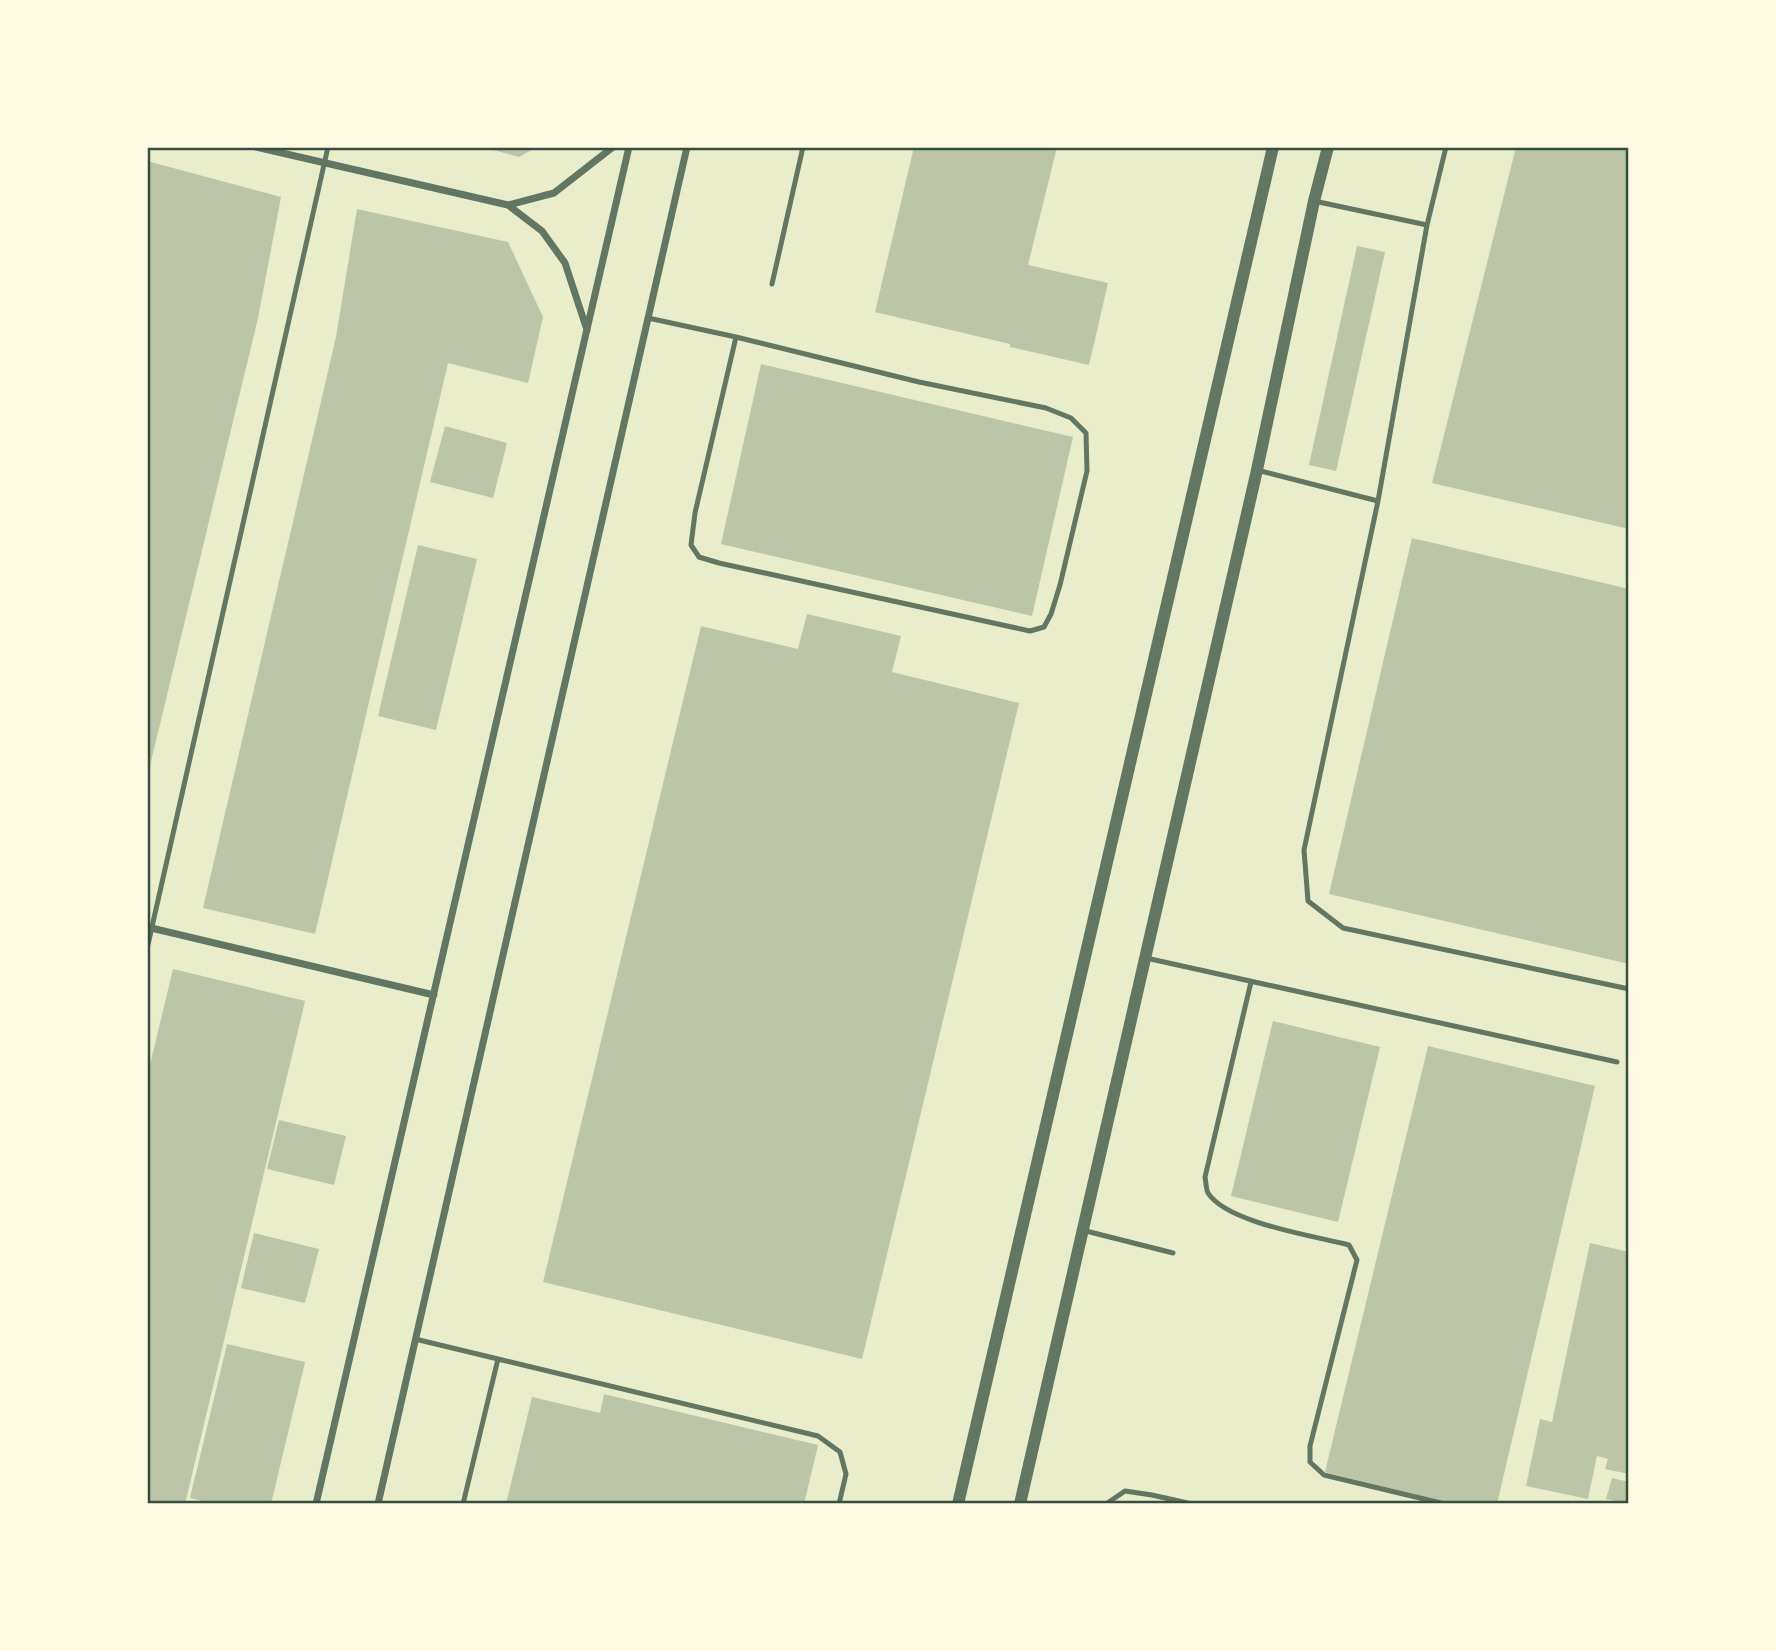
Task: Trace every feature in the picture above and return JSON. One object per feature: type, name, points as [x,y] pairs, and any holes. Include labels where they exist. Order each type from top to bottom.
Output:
[{"type":"street","points":[[256,147],[508,205],[542,230],[565,263],[587,330]]},
{"type":"street","points":[[508,205],[554,193],[613,147]]},
{"type":"street","points":[[316,1504],[629,147]]},
{"type":"street","points":[[377,1504],[687,147]]},
{"type":"street","points":[[958,1504],[1273,147]]},
{"type":"street","points":[[1020,1504],[1257,470],[1328,147]]},
{"type":"street","points":[[149,928],[433,995]]},
{"type":"lane","points":[[147,949],[149,928],[328,147]]},
{"type":"lane","points":[[772,284],[803,147]]},
{"type":"lane","points":[[1446,147],[1427,225],[1378,501],[1304,850],[1308,901],[1343,928],[1629,989]]},
{"type":"lane","points":[[1314,201],[1427,225]]},
{"type":"lane","points":[[648,318],[736,337],[919,382],[1046,408],[1071,418],[1086,433],[1087,471],[1060,585],[1051,614],[1044,626],[1030,631],[719,563],[699,556],[691,545],[695,513],[736,337]]},
{"type":"lane","points":[[1257,470],[1378,501]]},
{"type":"lane","points":[[1146,958],[1617,1062]]},
{"type":"lane","points":[[1251,982],[1205,1177],[1208,1192],[1223,1206],[1241,1217],[1349,1245],[1357,1260],[1310,1446],[1310,1462],[1324,1475],[1444,1504]]},
{"type":"lane","points":[[1082,1230],[1173,1253]]},
{"type":"lane","points":[[415,1339],[818,1436],[840,1452],[846,1474],[839,1504]]},
{"type":"lane","points":[[463,1504],[498,1359]]},
{"type":"lane","points":[[1106,1504],[1125,1491],[1152,1494],[1192,1504]]},
{"type":"building","points":[[482,147],[537,147],[519,157]]},
{"type":"building","points":[[914,147],[1057,147],[1028,265],[1108,283],[1089,365],[875,312]]},
{"type":"building","points":[[1516,147],[1629,147],[1629,529],[1432,483]]},
{"type":"building","points":[[147,161],[281,197],[258,318],[148,774]]},
{"type":"building","points":[[357,209],[508,242],[543,317],[528,383],[448,363],[315,934],[203,908],[336,337]]},
{"type":"building","points":[[1357,246],[1385,252],[1336,471],[1309,465]]},
{"type":"building","points":[[761,364],[1073,437],[1032,616],[721,544]]},
{"type":"building","points":[[445,426],[507,443],[493,498],[430,482]]},
{"type":"building","points":[[1412,538],[1629,589],[1629,964],[1329,894]]},
{"type":"building","points":[[418,545],[477,559],[436,730],[378,716]]},
{"type":"building","points":[[807,614],[901,636],[892,672],[1019,703],[862,1359],[543,1282],[701,626],[798,649]]},
{"type":"building","points":[[173,969],[305,1001],[185,1504],[147,1504],[147,1077]]},
{"type":"building","points":[[1273,1021],[1380,1047],[1338,1222],[1231,1196]]},
{"type":"building","points":[[1428,1046],[1595,1086],[1497,1504],[1454,1504],[1325,1472]]},
{"type":"building","points":[[279,1120],[346,1136],[334,1185],[267,1169]]},
{"type":"building","points":[[254,1233],[319,1249],[305,1303],[241,1288]]},
{"type":"building","points":[[1590,1243],[1629,1252],[1629,1474],[1605,1469],[1608,1459],[1597,1456],[1588,1499],[1526,1486],[1540,1419],[1552,1422]]},
{"type":"building","points":[[227,1344],[305,1362],[271,1504],[214,1504],[190,1498]]},
{"type":"building","points":[[604,1394],[818,1445],[804,1504],[506,1504],[532,1397],[600,1413]]},
{"type":"building","points":[[1612,1478],[1629,1482],[1629,1504],[1606,1499]]}]
